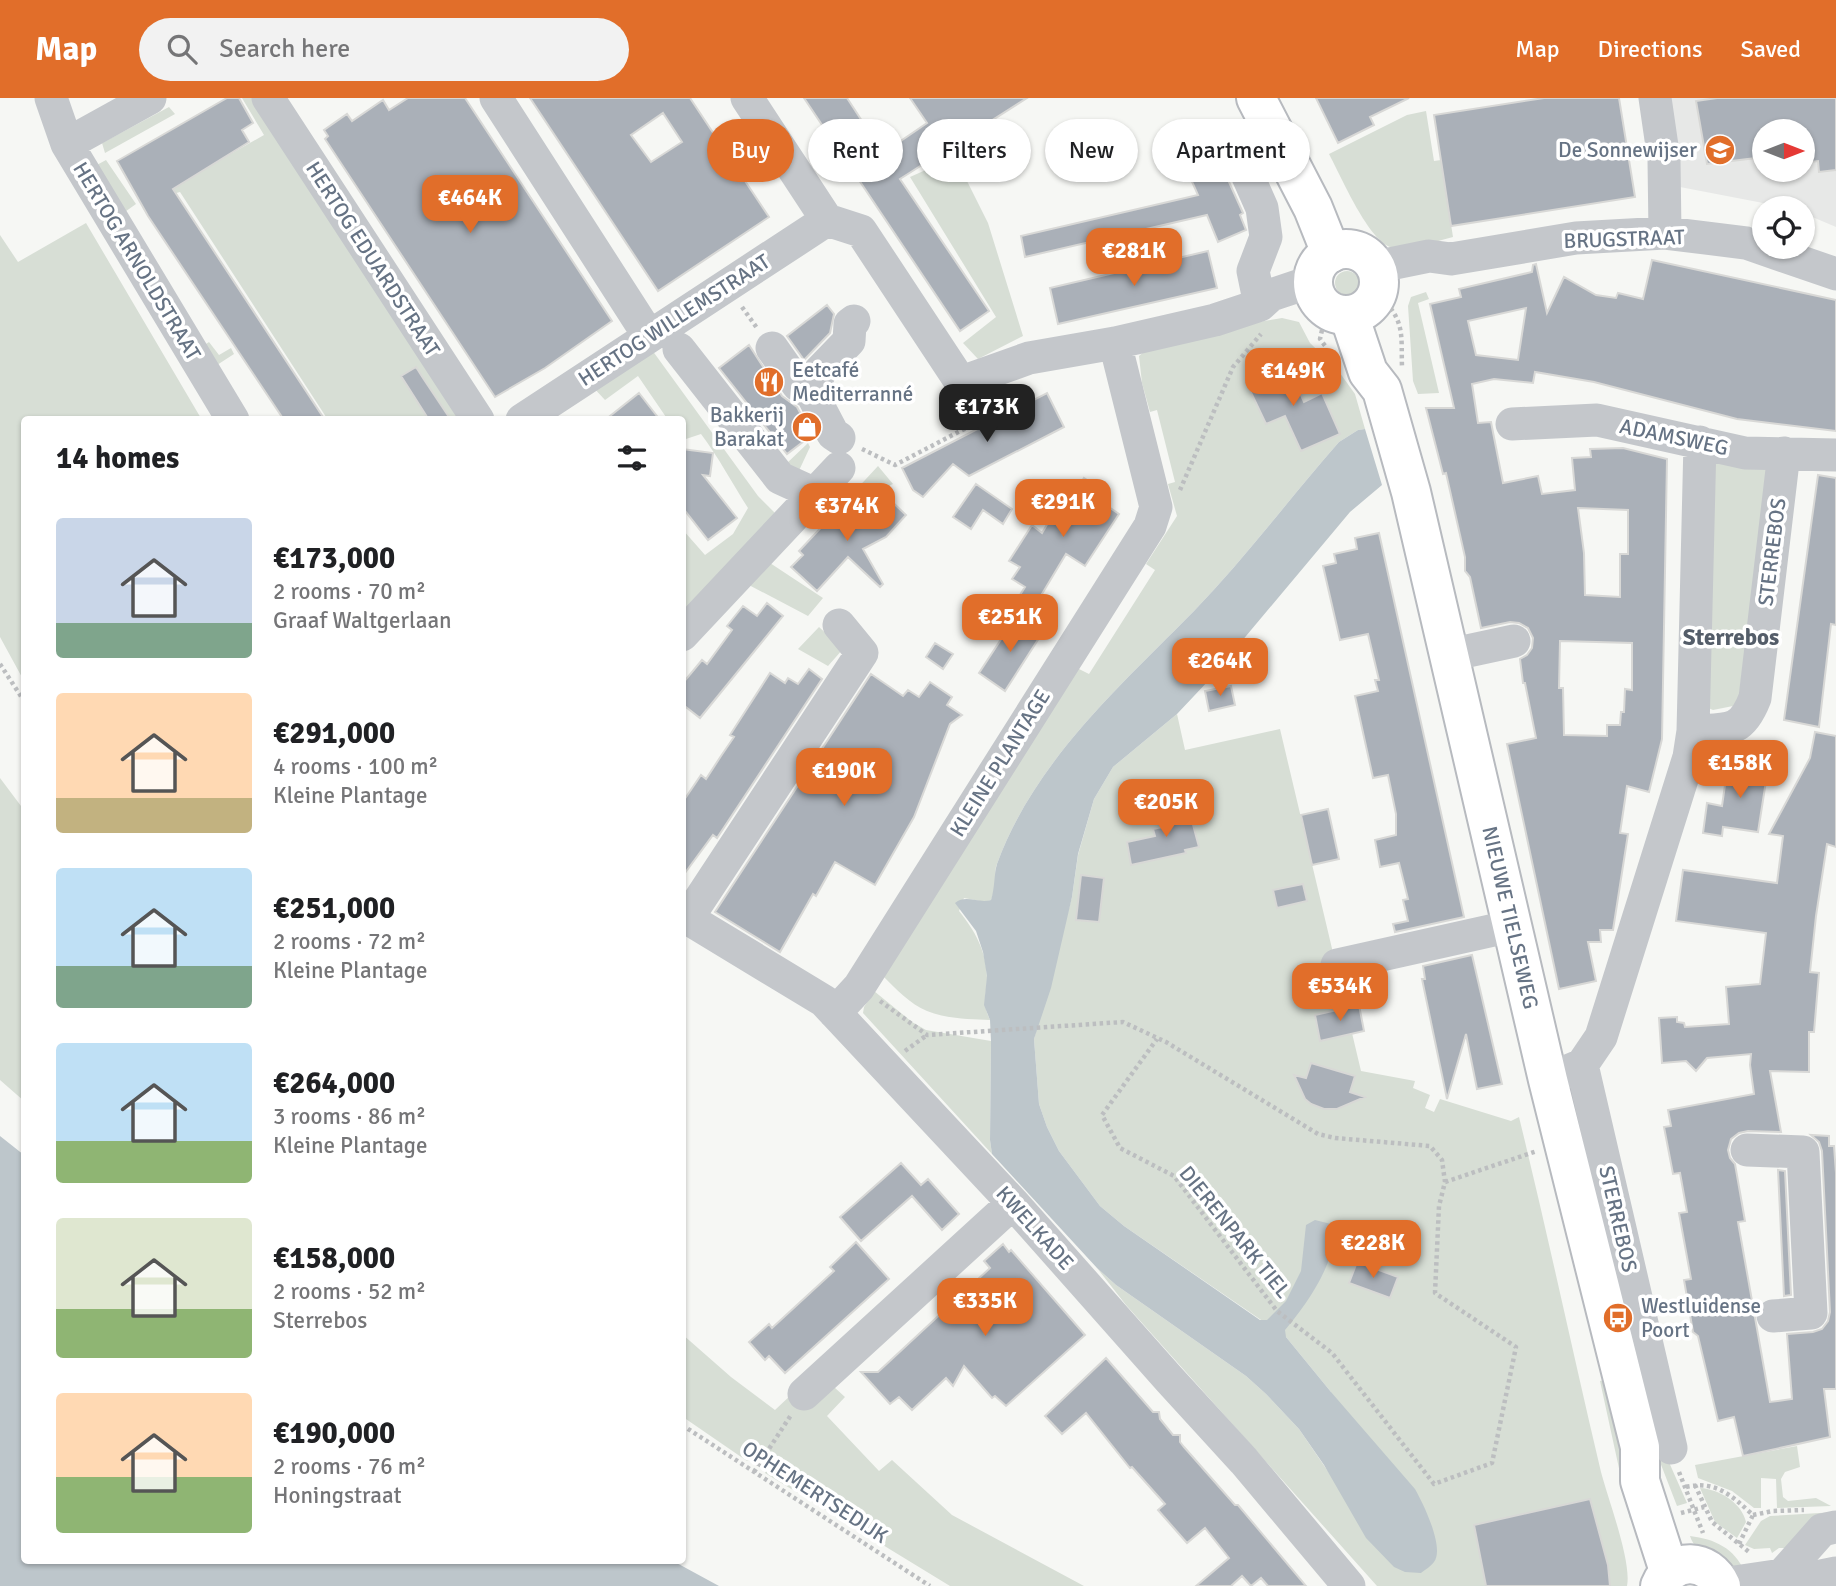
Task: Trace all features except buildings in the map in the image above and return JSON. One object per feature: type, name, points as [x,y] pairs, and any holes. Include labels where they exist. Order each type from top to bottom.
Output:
[{"type":"main road","name":"NIEUWE TIELSEWEG","points":[[1266,107],[1313,208],[1332,287],[1382,367],[1382,390],[1411,492],[1512,926],[1565,1072],[1563,1143],[1655,1448],[1658,1476],[1694,1571]]},
{"type":"street","name":"HERTOG ARNOLDSTRAAT","points":[[51,98],[67,144],[231,416]]},
{"type":"street","points":[[67,144],[150,98]]},
{"type":"street","name":"HERTOG EDUARDSTRAAT","points":[[268,98],[475,416]]},
{"type":"street","points":[[496,98],[649,335]]},
{"type":"street","points":[[747,98],[827,220],[861,231],[964,378]]},
{"type":"street","points":[[1655,98],[1664,160],[1665,233]]},
{"type":"street","points":[[1266,107],[1242,143],[1239,156],[1262,208],[1266,237],[1253,271],[1332,287]]},
{"type":"street","name":"HERTOG WILLEMSTRAAT","points":[[537,416],[564,409],[649,335],[827,220]]},
{"type":"street","name":"BRUGSTRAAT","points":[[964,378],[1029,358],[1115,343],[1215,320],[1332,287],[1433,272],[1451,259],[1576,238],[1665,233],[1746,243],[1836,274]]},
{"type":"street","points":[[812,394],[820,370],[849,341],[850,324],[854,321]]},
{"type":"street","points":[[1115,343],[1156,507]]},
{"type":"street","points":[[686,631],[815,494],[839,453],[833,434],[812,394],[797,385],[772,348]]},
{"type":"street","points":[[679,349],[780,478],[815,494]]},
{"type":"street","name":"ADAMSWEG","points":[[1512,425],[1597,420],[1745,453],[1836,454]]},
{"type":"street","points":[[1565,1072],[1601,1037],[1689,757],[1693,731],[1700,442]]},
{"type":"street","name":"STERREBOS","points":[[1693,731],[1731,729],[1747,718],[1755,698],[1784,453]]},
{"type":"street","name":"KLEINE PLANTAGE","points":[[835,1013],[859,987],[1150,526],[1156,507]]},
{"type":"street","points":[[686,916],[862,653],[839,625]]},
{"type":"street","points":[[1449,655],[1514,640]]},
{"type":"street","name":"KWELKADE","points":[[686,918],[824,1001],[1013,1203],[1244,1461],[1349,1586]]},
{"type":"street","points":[[1337,965],[1512,926]]},
{"type":"street","name":"STERREBOS","points":[[1565,1072],[1655,1448]]},
{"type":"street","points":[[1747,1150],[1803,1152],[1811,1313],[1773,1316]]},
{"type":"street","points":[[799,1401],[1013,1203]]},
{"type":"street","points":[[1791,1581],[1822,1530],[1823,1518]]},
{"type":"street","points":[[1694,1571],[1791,1581],[1836,1573]]},
{"type":"path","points":[[726,286],[772,348]]},
{"type":"path","points":[[1156,507],[1178,498],[1233,367],[1255,340],[1273,324],[1290,316],[1332,287]]},
{"type":"path","points":[[839,453],[849,443],[895,465],[970,426],[950,388],[964,378]]},
{"type":"path","points":[[0,664],[21,696]]},
{"type":"path","points":[[859,987],[927,1035],[1123,1022],[1166,1042],[1318,1134],[1335,1138],[1430,1146],[1442,1160],[1445,1182],[1563,1143]]},
{"type":"path","name":"DIERENPARK TIEL","points":[[1157,1039],[1102,1115],[1120,1148],[1174,1176],[1277,1311],[1332,1353],[1434,1484],[1492,1463],[1516,1348],[1435,1293],[1439,1206],[1445,1182]]},
{"type":"path","points":[[754,1472],[799,1401]]},
{"type":"path","name":"OPHEMERTSEDIJK","points":[[686,1428],[930,1586]]},
{"type":"path","points":[[1655,1448],[1686,1487],[1694,1571]]},
{"type":"path","points":[[1686,1487],[1702,1483],[1731,1494],[1753,1515]]},
{"type":"path","points":[[1695,1485],[1712,1522],[1744,1550],[1752,1553]]},
{"type":"path","points":[[1753,1515],[1773,1511],[1823,1518]]},
{"type":"path","points":[[1739,1544],[1753,1515]]},
{"type":"shaded area","points":[[242,98],[253,98],[465,416],[325,416],[180,192],[173,194],[169,189],[264,135]]},
{"type":"shaded area","name":"De Sonnewijser","points":[[1670,98],[1836,98],[1836,227],[1815,218],[1815,196],[1752,196],[1752,201],[1680,187]]},
{"type":"shaded area","points":[[169,107],[175,114],[105,153],[102,143]]},
{"type":"shaded area","points":[[1426,111],[1434,161],[1441,160],[1453,237],[1414,247],[1393,248],[1384,243],[1365,222],[1329,154],[1407,115]]},
{"type":"shaded area","points":[[106,160],[136,204],[122,214],[95,166]]},
{"type":"shaded area","points":[[917,174],[917,182],[968,182],[988,223],[1023,336],[978,359],[963,343],[996,317],[910,177]]},
{"type":"shaded area","points":[[86,223],[200,416],[21,416],[21,676],[0,637],[0,235],[18,262]]},
{"type":"shaded area","points":[[1347,271],[1356,274],[1359,283],[1356,292],[1347,295],[1338,292],[1335,283],[1338,274]]},
{"type":"shaded area","points":[[1426,292],[1429,299],[1418,303],[1439,393],[1418,394],[1413,381],[1408,306],[1411,297]]},
{"type":"shaded area","points":[[1282,318],[1299,322],[1310,343],[1337,369],[1355,394],[1365,429],[1358,430],[1339,442],[1213,591],[1109,697],[1056,759],[1013,827],[996,866],[995,888],[991,900],[985,902],[964,898],[959,911],[982,950],[987,977],[985,1003],[990,1020],[950,1017],[921,1008],[883,976],[1077,668],[1089,674],[1155,570],[1146,564],[1177,516],[1168,484],[1175,482],[1157,410],[1150,412],[1142,383],[1139,356],[1151,347],[1186,334]]},
{"type":"shaded area","points":[[209,342],[219,355],[231,348],[234,354],[217,365],[203,346]]},
{"type":"shaded area","points":[[652,350],[758,496],[780,518],[686,624],[686,533],[705,555],[733,534],[748,508],[701,434],[686,439],[686,416],[665,416],[638,376],[605,400],[592,386]]},
{"type":"shaded area","points":[[1365,429],[1382,485],[1350,512],[1210,679],[1177,714],[1113,767],[1094,799],[1078,854],[1072,897],[1051,988],[1034,1039],[1039,1104],[1047,1127],[1059,1151],[1100,1206],[1124,1226],[1260,1320],[1267,1320],[1286,1301],[1301,1271],[1306,1225],[1315,1220],[1331,1224],[1332,1250],[1327,1265],[1312,1294],[1285,1330],[1286,1337],[1415,1489],[1432,1526],[1437,1547],[1434,1562],[1421,1573],[1405,1572],[1394,1567],[1366,1538],[1324,1465],[1299,1429],[1266,1394],[1246,1376],[1116,1285],[1097,1268],[992,1154],[990,1020],[984,1005],[987,976],[976,931],[955,903],[964,899],[991,900],[997,864],[1013,827],[1056,759],[1109,697],[1213,591],[1339,442],[1358,430]]},
{"type":"shaded area","points":[[808,443],[810,447],[796,477],[785,465]]},
{"type":"shaded area","points":[[1717,462],[1768,465],[1738,705],[1713,710],[1701,705],[1711,470]]},
{"type":"shaded area","points":[[878,466],[893,484],[840,507]]},
{"type":"shaded area","points":[[770,563],[823,598],[808,616],[747,584]]},
{"type":"shaded area","points":[[819,627],[843,649],[828,666],[798,649]]},
{"type":"shaded area","points":[[1177,714],[1185,750],[1280,729],[1361,1071],[1415,1081],[1413,1088],[1430,1095],[1425,1108],[1434,1112],[1440,1099],[1511,1121],[1519,1117],[1601,1472],[1623,1547],[1628,1575],[1627,1586],[1377,1586],[1126,1305],[1097,1268],[1116,1285],[1246,1376],[1266,1394],[1299,1429],[1338,1486],[1331,1392],[1286,1337],[1124,1226],[1100,1206],[1059,1151],[1039,1104],[1034,1039],[1072,897],[1078,855],[1094,799],[1113,767]]},
{"type":"shaded area","points":[[0,778],[21,806],[21,1098],[0,1080]]},
{"type":"shaded area","points":[[874,991],[926,1030],[991,1041],[992,1154],[863,1013]]},
{"type":"shaded area","points":[[0,1136],[21,1153],[21,1564],[679,1564],[719,1586],[0,1586]]},
{"type":"shaded area","points":[[686,1338],[731,1377],[775,1410],[792,1394],[834,1387],[845,1397],[827,1416],[879,1471],[892,1460],[952,1515],[1084,1586],[950,1586],[765,1473],[764,1462],[757,1457],[747,1461],[686,1419]]},
{"type":"shaded area","points":[[1605,1380],[1618,1440],[1629,1447],[1643,1516],[1630,1519],[1600,1381]]},
{"type":"shaded area","points":[[1648,1431],[1668,1460],[1687,1503],[1677,1506]]},
{"type":"shaded area","points":[[1797,1446],[1800,1467],[1785,1472],[1781,1479],[1783,1497],[1788,1501],[1816,1498],[1831,1506],[1777,1508],[1776,1479],[1761,1478],[1761,1508],[1754,1508],[1732,1491],[1698,1478],[1695,1465]]},
{"type":"shaded area","points":[[1700,1488],[1722,1494],[1740,1509],[1746,1522],[1737,1538],[1715,1522]]},
{"type":"shaded area","points":[[1836,1512],[1788,1548],[1779,1548],[1772,1553],[1770,1548],[1754,1549],[1745,1545],[1761,1521],[1770,1516]]},
{"type":"shaded area","points":[[1690,1536],[1723,1546],[1741,1564],[1745,1572],[1705,1555]]},
{"type":"place","name":"De Sonnewijser","points":[[1720,150]]},
{"type":"place","name":"Eetcafé Mediterranné","points":[[769,382]]},
{"type":"place","name":"Bakkerij Barakat","points":[[807,427]]},
{"type":"place","name":"Westluidense Poort","points":[[1618,1318]]},
{"type":"district","name":"Sterrebos","points":[[1731,637]]}]
